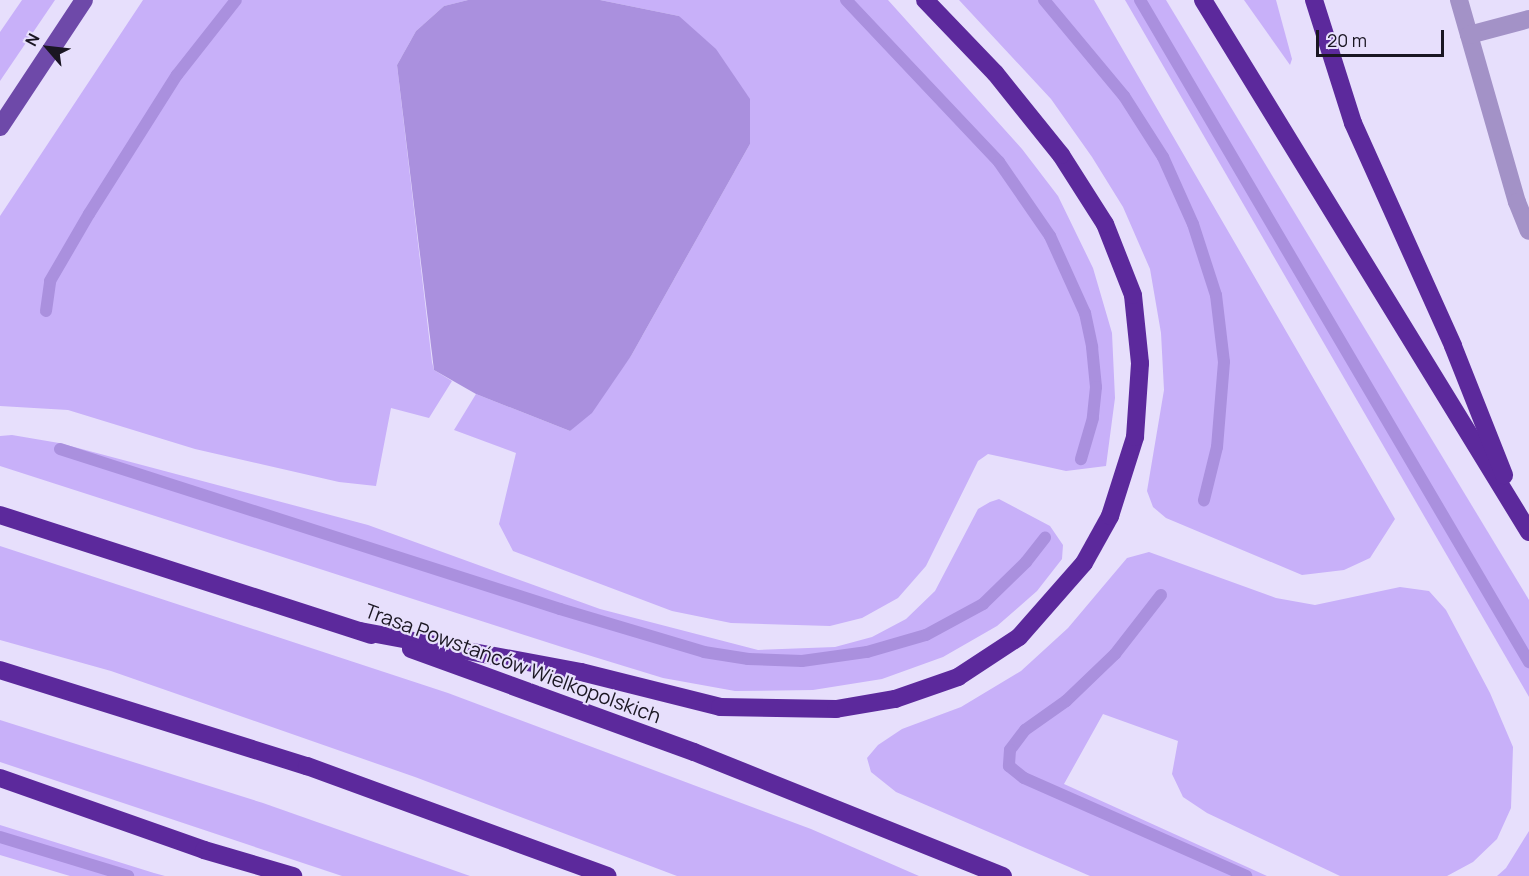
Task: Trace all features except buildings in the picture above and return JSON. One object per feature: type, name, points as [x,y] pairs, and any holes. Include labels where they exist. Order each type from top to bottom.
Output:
[{"type":"highway","points":[[360,631],[581,672],[720,707],[816,709],[895,699],[927,688],[958,677],[1019,637],[1084,563],[1110,516],[1135,437],[1140,363],[1132,296],[1105,224],[1061,155],[995,74],[925,0]]},
{"type":"highway","points":[[1203,0],[1526,527]]},
{"type":"highway","points":[[1314,0],[1353,123],[1453,346],[1526,527]]},
{"type":"highway","name":"Trasa Powstańców Wielkopolskich","points":[[0,515],[360,631],[694,752],[1003,876]]},
{"type":"highway","points":[[0,670],[307,766],[607,876]]},
{"type":"highway","points":[[0,778],[204,850],[293,876]]},
{"type":"highway","points":[[204,850],[249,876]]},
{"type":"main road","points":[[0,127],[84,0]]},
{"type":"street","points":[[1460,0],[1517,202],[1529,231]]},
{"type":"street","points":[[1469,35],[1529,19]]},
{"type":"shaded area","points":[[22,0],[55,0],[0,81],[0,32]]},
{"type":"shaded area","points":[[143,0],[468,0],[444,6],[416,31],[397,65],[432,362],[434,370],[452,381],[429,418],[391,408],[376,486],[339,482],[195,449],[68,410],[0,406],[0,216]]},
{"type":"shaded area","points":[[468,0],[600,0],[679,16],[716,49],[750,99],[750,144],[631,356],[592,413],[570,431],[476,394],[434,370],[397,65],[416,31],[444,6]]},
{"type":"shaded area","points":[[600,0],[888,0],[1022,149],[1058,196],[1093,268],[1112,333],[1115,398],[1106,466],[1066,471],[988,454],[978,461],[926,566],[898,598],[862,618],[830,626],[731,623],[672,611],[513,551],[499,524],[516,453],[454,430],[476,394],[570,431],[631,356],[750,144],[679,16]]},
{"type":"shaded area","points":[[959,0],[1094,0],[1395,519],[1370,558],[1344,570],[1302,575],[1166,518],[1153,507],[1147,491],[1164,390],[1161,333],[1150,269],[1123,207],[1092,157],[1051,99]]},
{"type":"shaded area","points":[[1125,0],[1166,0],[1529,600],[1529,697]]},
{"type":"shaded area","points":[[1244,0],[1276,0],[1292,59],[1290,65]]},
{"type":"shaded area","points":[[12,435],[59,443],[368,525],[600,609],[758,650],[835,647],[872,637],[906,619],[935,591],[978,509],[999,499],[1050,526],[1063,545],[1062,559],[1037,591],[997,626],[943,657],[882,679],[813,690],[735,691],[663,678],[565,648],[0,466],[0,436]]},
{"type":"shaded area","points":[[0,546],[448,693],[811,829],[919,876],[677,876],[415,777],[111,671],[0,640]]},
{"type":"shaded area","points":[[1149,552],[1276,598],[1315,605],[1400,587],[1429,591],[1446,610],[1490,693],[1513,747],[1511,808],[1497,839],[1473,862],[1447,876],[1340,876],[1207,813],[1183,797],[1172,774],[1178,741],[1103,714],[1064,784],[1267,876],[1090,876],[896,792],[871,772],[867,758],[878,745],[902,729],[961,707],[1021,671],[1068,628],[1127,558]]},
{"type":"shaded area","points":[[0,720],[263,803],[470,876],[342,876],[0,762]]},
{"type":"shaded area","points":[[0,825],[165,876],[70,876],[0,855]]},
{"type":"shaded area","points":[[1529,831],[1529,876],[1497,876],[1506,868]]},
{"type":"waterway","points":[[46,311],[50,281],[89,214],[177,75],[236,0]]},
{"type":"waterway","points":[[846,0],[999,162],[1050,236],[1085,313],[1092,347],[1096,387],[1093,418],[1081,459]]},
{"type":"waterway","points":[[1044,0],[1124,96],[1163,157],[1193,224],[1216,295],[1224,362],[1217,447],[1204,500]]},
{"type":"waterway","points":[[1140,0],[1529,662]]},
{"type":"waterway","points":[[60,449],[560,609],[704,652],[748,659],[802,661],[867,652],[926,635],[983,604],[1026,562],[1045,538]]},
{"type":"waterway","points":[[1161,595],[1115,654],[1066,701],[1025,730],[1010,750],[1009,766],[1024,778],[1246,876]]},
{"type":"waterway","points":[[0,837],[128,876]]}]
